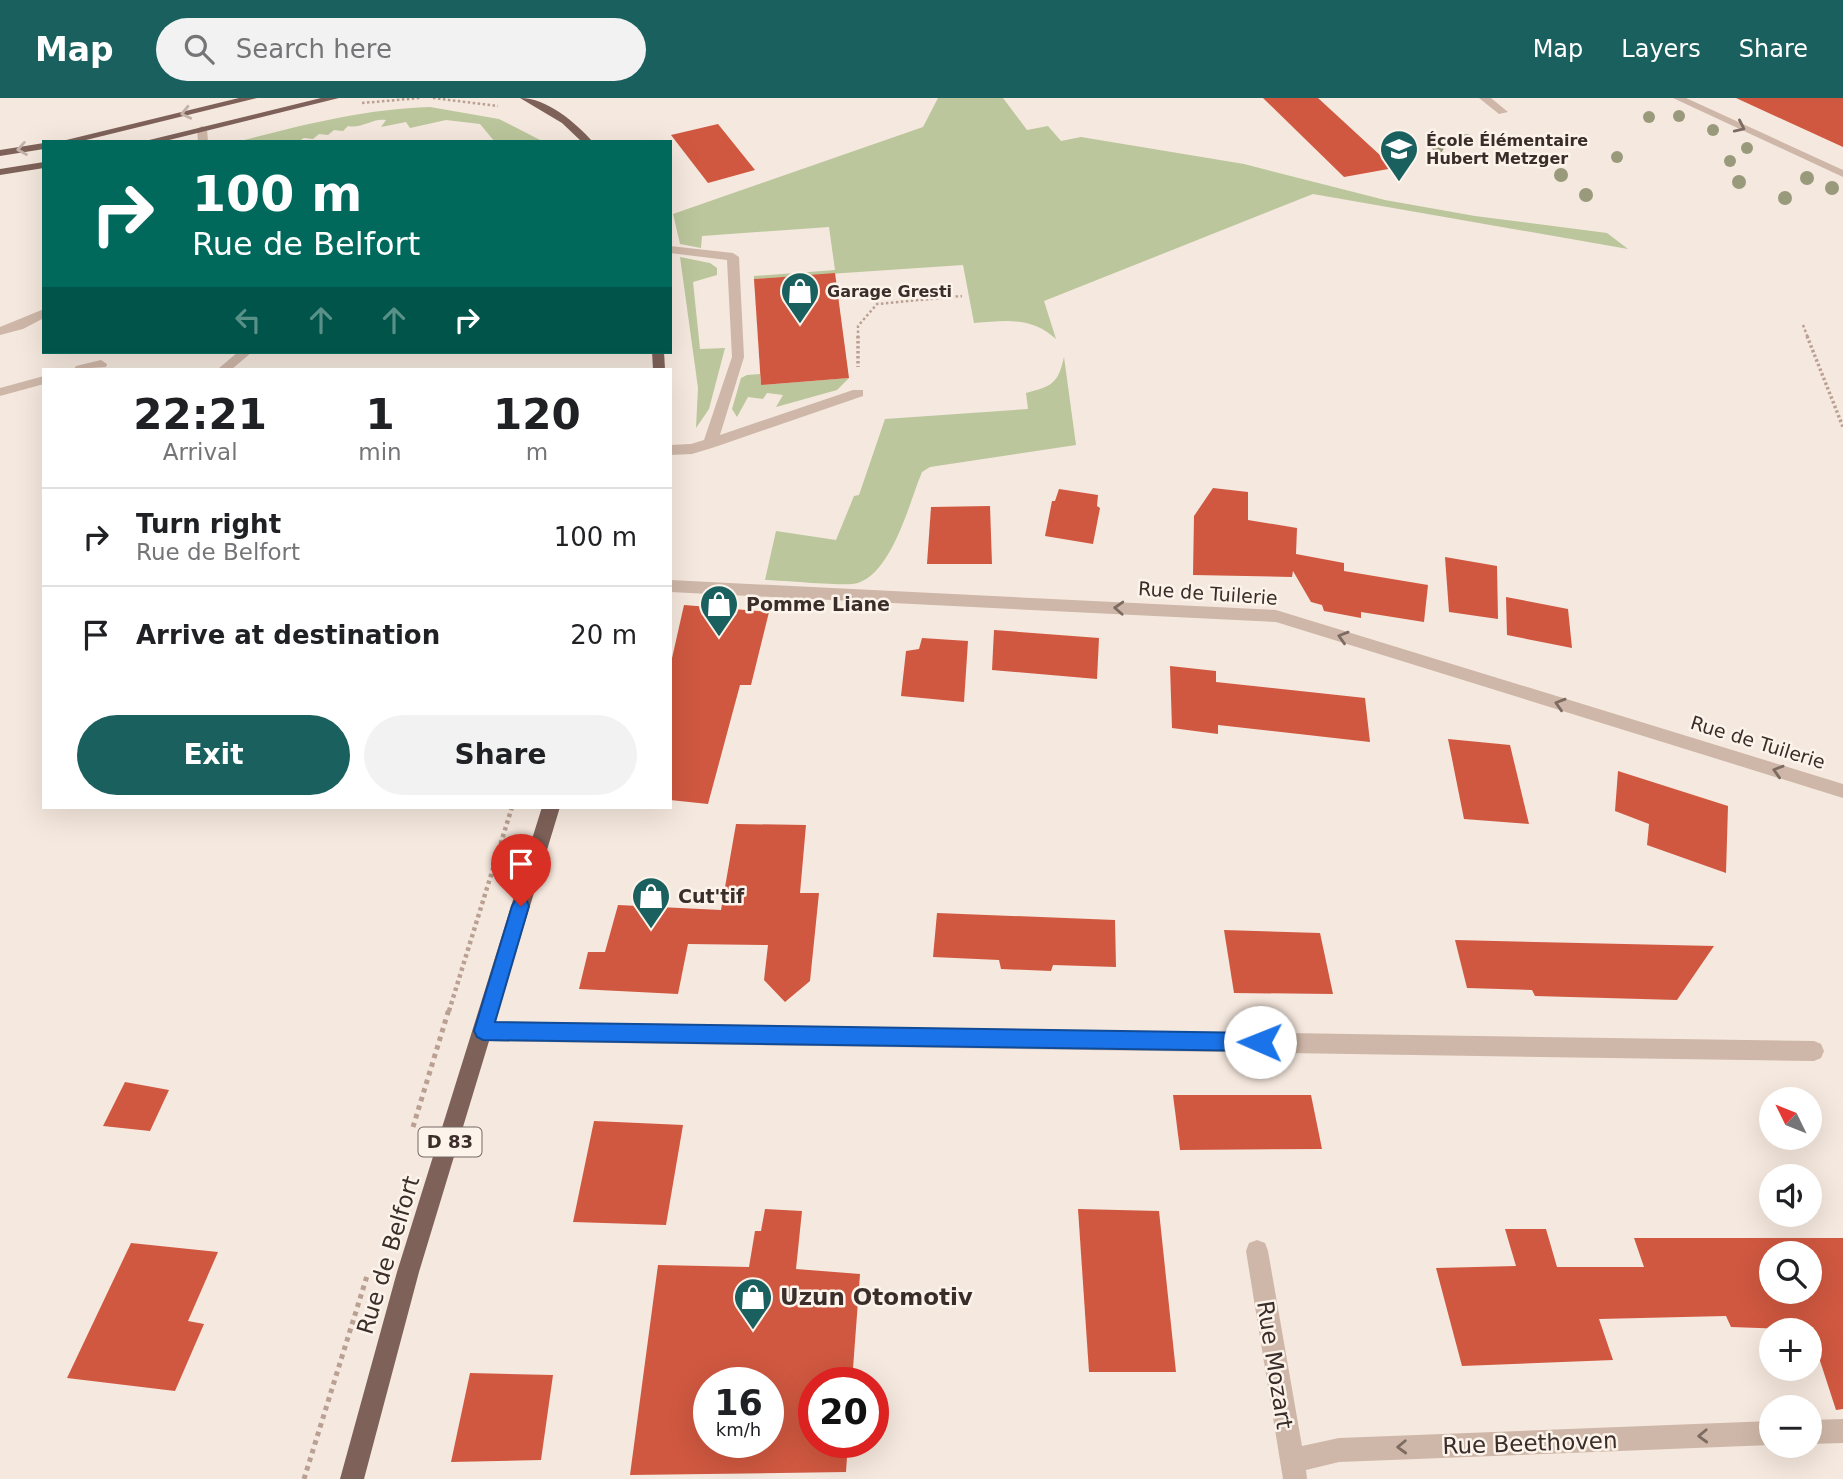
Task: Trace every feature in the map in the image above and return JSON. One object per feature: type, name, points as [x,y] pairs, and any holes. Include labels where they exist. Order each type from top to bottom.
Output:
[{"type":"main road","points":[[72,140],[252,98]]},
{"type":"main road","points":[[155,140],[334,98]]},
{"type":"main road","points":[[514,98],[528,100],[566,121],[586,140]]},
{"type":"main road","points":[[0,153],[42,146]]},
{"type":"main road","points":[[0,172],[42,165]]},
{"type":"main road","name":"Rue de Belfort","points":[[352,1479],[408,1272],[550,809]]},
{"type":"street","points":[[1484,98],[1503,112]]},
{"type":"street","points":[[1678,98],[1843,174]]},
{"type":"street","points":[[202,129],[203,140]]},
{"type":"street","points":[[672,249],[733,257],[738,357],[710,444]]},
{"type":"street","points":[[0,331],[19,326],[42,314]]},
{"type":"street","points":[[225,368],[243,354]]},
{"type":"street","points":[[84,368],[103,362]]},
{"type":"street","points":[[0,392],[42,381]]},
{"type":"street","points":[[672,450],[692,450],[858,393]]},
{"type":"street","name":"Rue de Tuilerie","points":[[672,586],[1276,616],[1843,791]]},
{"type":"street","points":[[483,1031],[1814,1051]]},
{"type":"street","name":"Rue Mozart","points":[[1257,1251],[1293,1470]]},
{"type":"street","points":[[1822,1432],[1843,1431]]},
{"type":"street","name":"Rue Beethoven","points":[[1293,1470],[1339,1450],[1759,1433]]},
{"type":"path","points":[[369,100],[420,98]]},
{"type":"path","points":[[858,393],[858,326],[877,304],[962,296]]},
{"type":"path","points":[[1803,325],[1843,427]]},
{"type":"green space","points":[[938,98],[1003,98],[1027,130],[1048,126],[1061,141],[1081,137],[1244,164],[1385,200],[1475,216],[1607,233],[1628,249],[1313,194],[1044,301],[1056,339],[1027,323],[974,323],[963,265],[754,279],[754,276],[835,270],[829,227],[702,236],[701,248],[680,244],[673,214],[923,127]]},
{"type":"green space","points":[[430,107],[499,119],[540,140],[493,140],[480,124],[446,120],[410,128],[406,122],[381,127],[386,120],[381,120],[348,126],[343,131],[334,130],[328,135],[319,134],[313,139],[245,140],[357,114]]},
{"type":"green space","points":[[680,257],[710,263],[717,268],[717,275],[693,282],[700,349],[725,348],[709,409],[696,428],[698,388]]},
{"type":"green space","points":[[1064,357],[1076,445],[930,467],[922,472],[890,551],[870,576],[858,583],[765,580],[776,531],[836,540],[854,496],[859,495],[885,419],[1028,409],[1026,393],[1048,386],[1059,373]]},
{"type":"green space","points":[[760,374],[761,385],[849,378],[837,390],[776,407],[783,395],[767,393],[763,399],[748,397],[737,417],[732,409],[741,378]]},
{"type":"building","points":[[1263,98],[1318,98],[1394,168],[1344,177]]},
{"type":"building","points":[[1736,98],[1843,98],[1843,147]]},
{"type":"building","points":[[718,124],[755,170],[708,183],[671,135]]},
{"type":"building","name":"Garage Gresti","points":[[835,273],[849,378],[761,385],[754,279]]},
{"type":"building","points":[[1213,488],[1248,492],[1248,520],[1297,528],[1296,554],[1344,563],[1344,571],[1428,585],[1424,622],[1361,612],[1361,618],[1324,611],[1322,605],[1311,602],[1293,571],[1292,577],[1193,575],[1194,516]]},
{"type":"building","points":[[1059,489],[1098,495],[1097,506],[1100,508],[1093,544],[1045,536],[1052,501],[1055,501]]},
{"type":"building","points":[[990,506],[992,564],[927,564],[931,507]]},
{"type":"building","points":[[1445,557],[1497,566],[1498,619],[1449,612]]},
{"type":"building","points":[[1506,597],[1568,609],[1572,648],[1507,635]]},
{"type":"building","points":[[684,605],[769,612],[751,685],[740,685],[708,804],[672,800],[672,658]]},
{"type":"building","points":[[994,630],[1099,638],[1097,679],[992,670]]},
{"type":"building","points":[[922,638],[968,641],[964,702],[901,696],[906,651],[919,649]]},
{"type":"building","points":[[1170,666],[1216,671],[1216,682],[1365,698],[1370,742],[1218,725],[1218,734],[1172,728]]},
{"type":"building","points":[[1448,739],[1510,745],[1529,824],[1464,819]]},
{"type":"building","points":[[1618,771],[1728,806],[1726,873],[1647,845],[1649,824],[1615,811]]},
{"type":"building","points":[[736,824],[806,825],[800,893],[819,893],[810,981],[785,1002],[764,980],[768,945],[688,944],[678,994],[579,989],[588,952],[605,952],[618,905],[721,910]]},
{"type":"building","points":[[937,913],[1115,920],[1116,967],[1053,965],[1051,971],[1001,969],[999,960],[933,957]]},
{"type":"building","points":[[1224,930],[1320,933],[1333,994],[1234,993]]},
{"type":"building","points":[[1455,940],[1714,946],[1677,1000],[1535,996],[1532,990],[1467,988]]},
{"type":"building","points":[[125,1082],[169,1090],[150,1131],[103,1126]]},
{"type":"building","points":[[1173,1095],[1311,1095],[1322,1149],[1180,1150]]},
{"type":"building","points":[[594,1121],[683,1125],[666,1225],[573,1222]]},
{"type":"building","name":"Uzun Otomotiv","points":[[765,1209],[802,1211],[796,1269],[860,1274],[853,1367],[798,1367],[798,1458],[847,1458],[846,1472],[630,1475],[658,1265],[749,1267],[755,1231],[761,1231]]},
{"type":"building","points":[[1078,1209],[1159,1211],[1176,1372],[1089,1372]]},
{"type":"building","points":[[1505,1229],[1546,1229],[1557,1267],[1644,1267],[1634,1238],[1843,1238],[1843,1409],[1836,1410],[1822,1367],[1822,1318],[1759,1318],[1759,1328],[1731,1327],[1726,1316],[1599,1319],[1613,1360],[1462,1366],[1436,1268],[1516,1266]]},
{"type":"building","points":[[131,1243],[218,1252],[188,1321],[204,1324],[175,1391],[67,1378]]},
{"type":"building","points":[[470,1373],[553,1375],[541,1460],[451,1462]]},
{"type":"place","name":"École Élémentaire Hubert Metzger","points":[[1399,183]]},
{"type":"place","name":"Garage Gresti","points":[[800,325]]},
{"type":"place","name":"Pomme Liane","points":[[719,638]]},
{"type":"place","name":"Cut'tif","points":[[651,930]]},
{"type":"place","name":"Uzun Otomotiv","points":[[753,1331]]},
{"type":"route","points":[[521,906],[483,1031],[1260,1042]]}]
